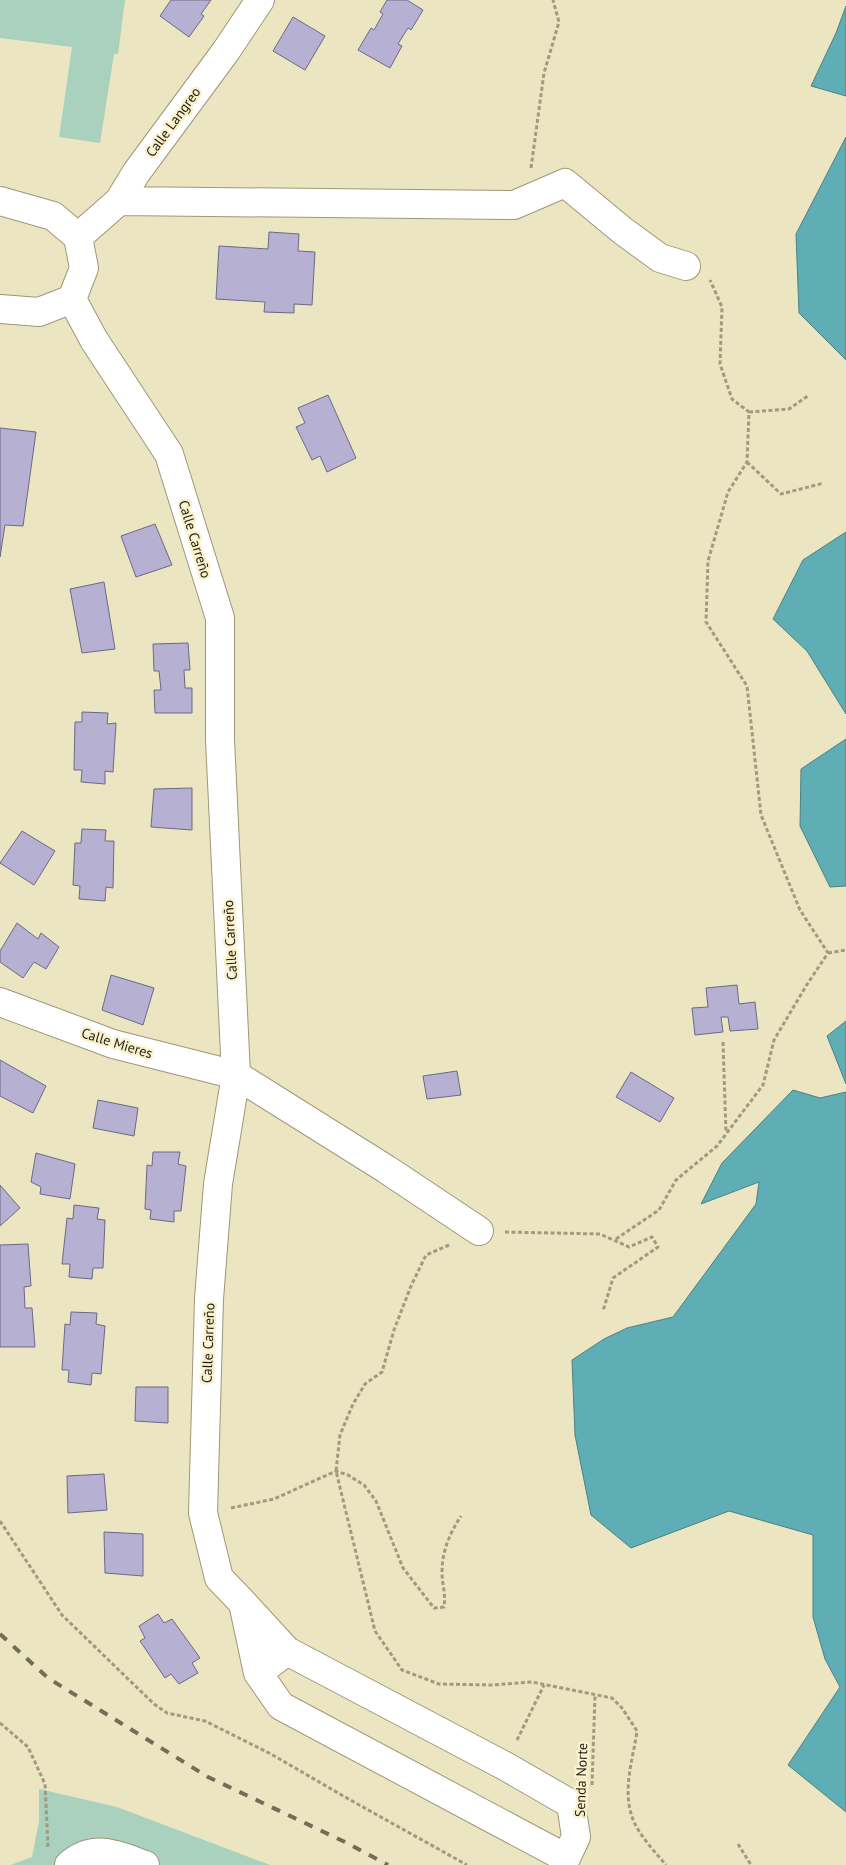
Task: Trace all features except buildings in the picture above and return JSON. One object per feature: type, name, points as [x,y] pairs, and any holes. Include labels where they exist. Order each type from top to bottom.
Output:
[{"type":"street","name":"Calle Langreo","points":[[78,237],[119,201],[136,173],[226,51],[260,0]]},
{"type":"street","points":[[119,201],[514,205],[565,184],[660,258],[686,266]]},
{"type":"street","points":[[0,201],[53,216],[78,237],[84,268],[72,298],[39,312],[0,310]]},
{"type":"street","name":"Calle Carreño","points":[[72,298],[94,340],[169,454],[220,618],[220,740],[236,1075],[218,1184],[209,1299],[203,1513],[219,1578],[287,1651],[505,1766],[571,1804],[576,1837],[566,1858],[280,1706],[258,1673]]},
{"type":"street","name":"Calle Mieres","points":[[0,1002],[113,1044],[236,1075],[386,1169],[479,1232]]},
{"type":"street","points":[[243,1604],[258,1673],[287,1651]]},
{"type":"street","points":[[59,1858],[77,1858],[96,1851],[118,1855],[145,1865]]},
{"type":"path","points":[[536,196],[531,169],[544,73],[559,22],[554,0]]},
{"type":"path","points":[[686,266],[700,260],[722,306],[720,364],[732,399],[749,412],[789,409],[809,395]]},
{"type":"path","points":[[749,412],[747,462],[728,492],[708,561],[706,622],[747,686],[761,815],[800,910],[828,953]]},
{"type":"path","points":[[747,462],[781,494],[824,483]]},
{"type":"path","points":[[616,1240],[659,1210],[676,1180],[717,1146],[763,1085],[774,1040],[806,986],[828,953],[846,950]]},
{"type":"path","points":[[723,1042],[726,1134]]},
{"type":"path","points":[[604,1311],[613,1278],[658,1248],[652,1237],[629,1247],[600,1234],[479,1232],[426,1256],[411,1286],[394,1330],[382,1372],[365,1384],[353,1404],[340,1434],[336,1471],[376,1631],[402,1670],[439,1684],[493,1685],[532,1682],[612,1698],[622,1708],[637,1731],[628,1777],[628,1798],[634,1822],[666,1865]]},
{"type":"path","points":[[203,1513],[274,1499],[336,1471],[348,1475],[364,1485],[376,1501],[403,1568],[434,1608],[444,1607],[446,1596],[442,1573],[444,1554],[452,1531],[461,1516]]},
{"type":"path","points":[[0,1521],[62,1615],[154,1704],[167,1713],[205,1721],[271,1754],[467,1865]]},
{"type":"path","points":[[0,1533],[4,1529]]},
{"type":"path","points":[[505,1766],[544,1685]]},
{"type":"path","name":"Senda Norte","points":[[592,1792],[595,1695]]},
{"type":"path","points":[[0,1723],[28,1747],[45,1784],[59,1858]]},
{"type":"path","points":[[738,1844],[751,1865]]},
{"type":"green space","points":[[0,0],[125,0],[118,54],[114,54],[100,143],[59,137],[72,47],[0,38]]},
{"type":"green space","points":[[39,1789],[117,1807],[270,1865],[11,1865],[32,1857],[39,1821]]},
{"type":"water","points":[[846,6],[846,96],[811,86],[836,33]]},
{"type":"water","points":[[846,137],[846,360],[799,313],[796,234]]},
{"type":"water","points":[[846,532],[846,714],[807,651],[773,619],[803,560]]},
{"type":"water","points":[[846,739],[846,886],[830,887],[800,826],[801,769]]},
{"type":"water","points":[[846,1021],[846,1084],[827,1036]]},
{"type":"water","points":[[793,1090],[820,1098],[846,1092],[846,1812],[788,1765],[840,1687],[825,1659],[813,1617],[813,1535],[729,1511],[631,1548],[591,1515],[575,1435],[572,1360],[604,1339],[627,1328],[673,1317],[756,1204],[759,1182],[701,1204],[722,1163]]},
{"type":"railway","points":[[0,1634],[48,1678],[208,1777],[345,1842],[388,1865]]}]
